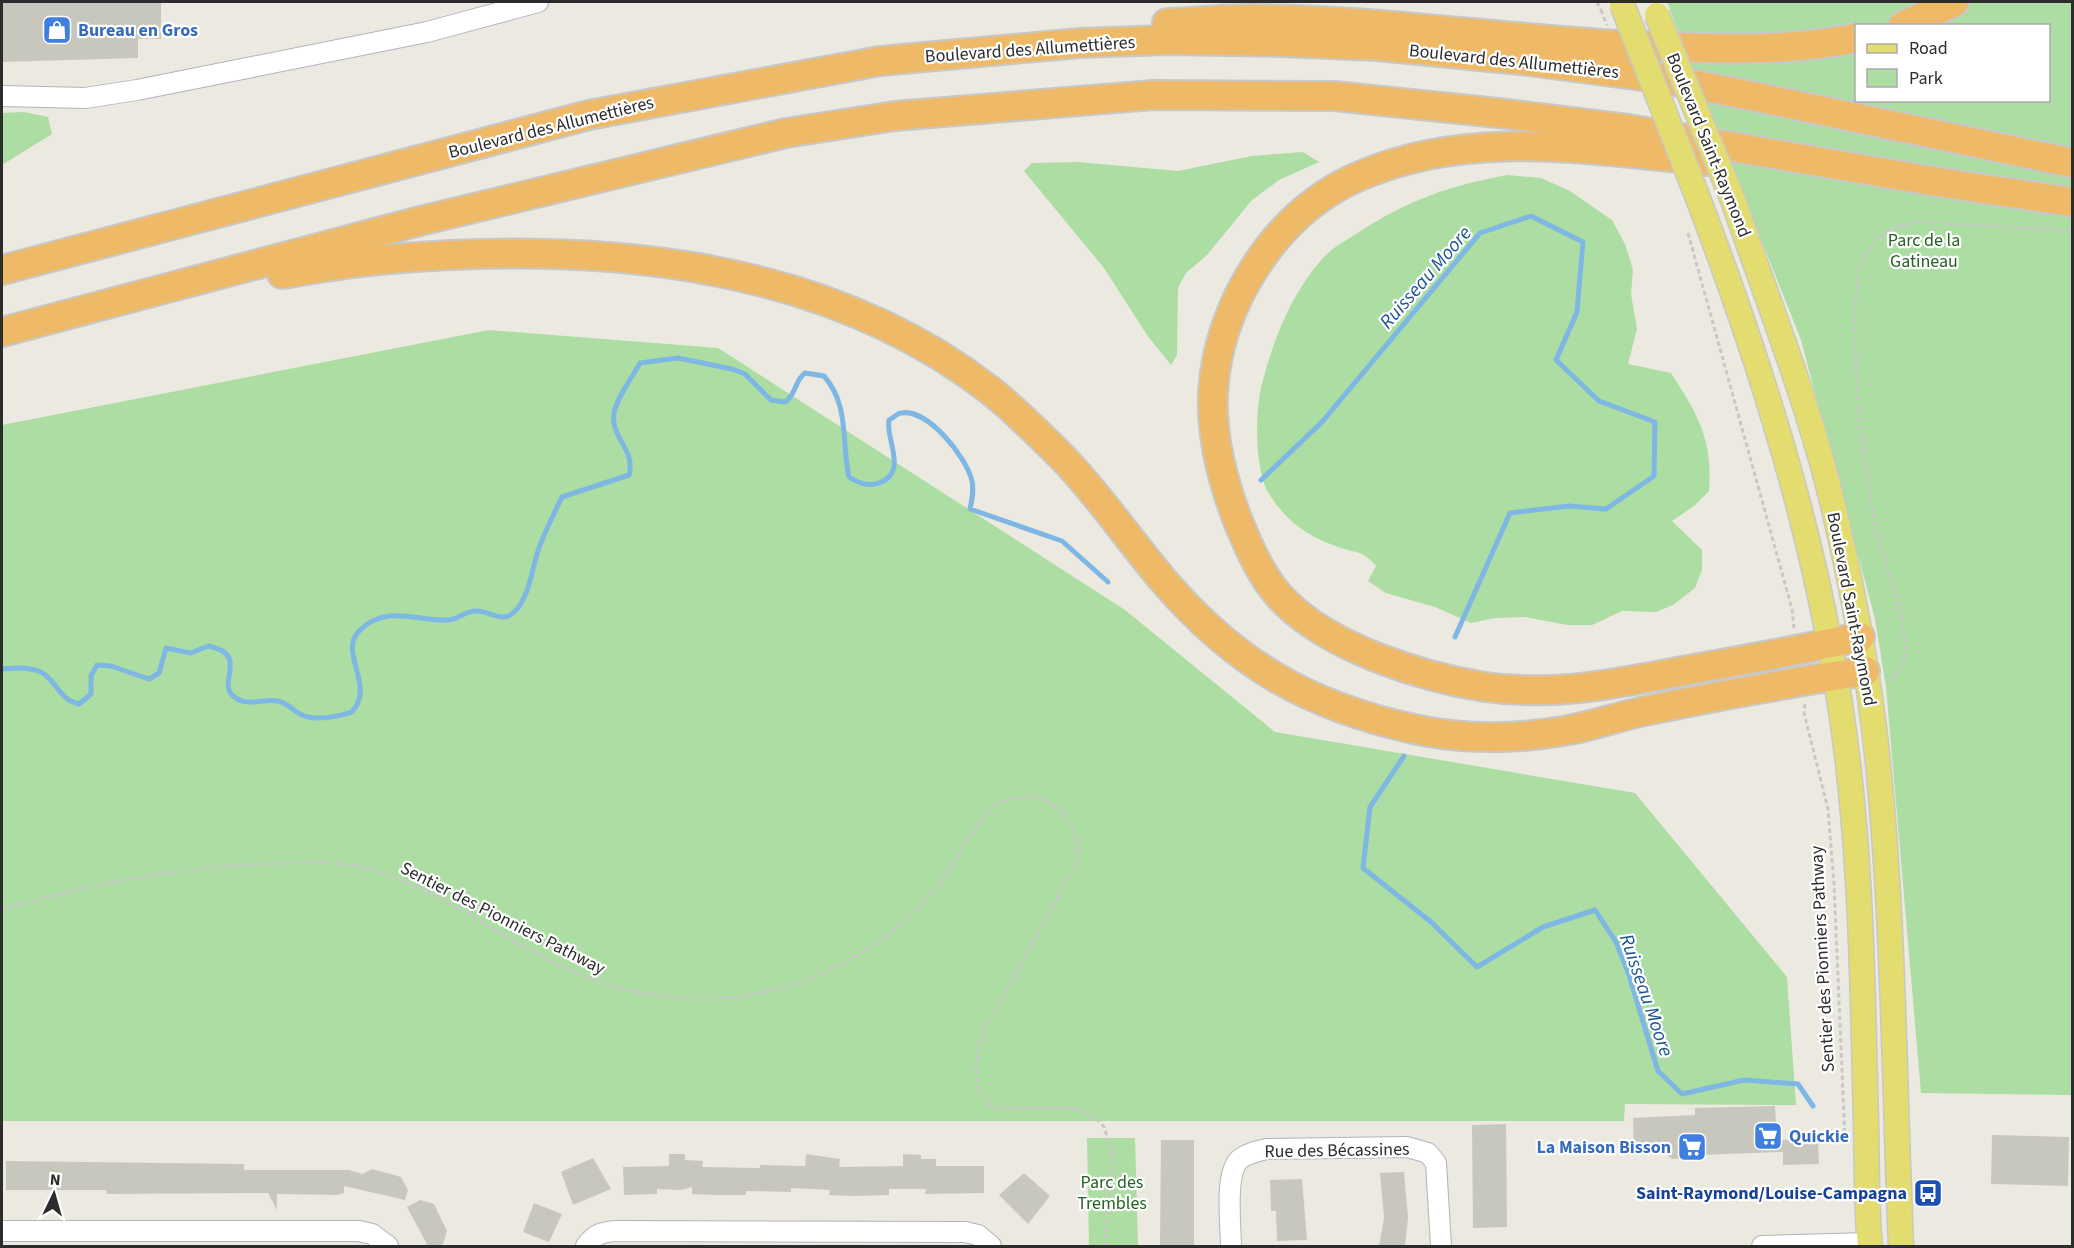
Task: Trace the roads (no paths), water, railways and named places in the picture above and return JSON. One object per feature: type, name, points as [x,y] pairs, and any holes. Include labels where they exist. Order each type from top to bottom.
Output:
[{"type":"highway","points":[[1907,24],[1954,2]]},
{"type":"highway","points":[[589,115],[861,52],[1011,31],[1249,19],[1365,25],[1581,43],[1713,48],[1802,46],[1855,38]]},
{"type":"highway","name":"Boulevard des Allumettières","points":[[2,270],[589,115],[805,73],[946,53],[1080,43],[1166,40],[1281,42],[1378,46],[1529,61],[1665,79],[2073,164]]},
{"type":"highway","points":[[2,334],[420,221],[786,133],[895,116],[1153,95],[1334,96],[1628,129],[1937,182],[2073,202]]},
{"type":"highway","points":[[1860,637],[1606,686],[1540,691],[1515,691],[1453,681],[1347,644],[1316,626],[1287,604],[1262,572],[1244,536],[1229,499],[1214,429],[1213,392],[1220,350],[1229,316],[1245,284],[1265,253],[1291,223],[1322,196],[1354,178],[1393,163],[1432,153],[1471,148],[1543,146],[1937,182]]},
{"type":"highway","points":[[2,334],[242,280],[377,260],[515,254],[612,256],[703,268],[789,288],[856,313],[930,350],[992,392],[1065,460],[1164,582],[1213,635],[1282,683],[1352,713],[1419,731],[1495,738],[1564,731],[1639,712],[1834,676],[1873,677]]},
{"type":"main road","name":"Boulevard Saint-Raymond","points":[[1615,5],[1696,193],[1728,276],[1774,412],[1813,559],[1829,644],[1850,785],[1860,925],[1874,1245]]},
{"type":"main road","name":"Boulevard Saint-Raymond","points":[[1655,8],[1733,200],[1809,422],[1838,524],[1860,637],[1873,677],[1884,844],[1901,1246]]},
{"type":"street","points":[[2,96],[86,98],[137,90],[427,32],[538,2]]},
{"type":"street","name":"Rue des Bécassines","points":[[1232,1246],[1230,1185],[1233,1171],[1239,1160],[1251,1153],[1267,1149],[1407,1146],[1428,1153],[1436,1163],[1441,1246]]},
{"type":"street","points":[[2,1231],[359,1232],[372,1234],[388,1246]]},
{"type":"street","points":[[586,1246],[593,1238],[615,1231],[965,1232],[978,1235],[991,1246]]},
{"type":"street","points":[[1762,1246],[1874,1245]]},
{"type":"waterway","name":"Ruisseau Moore","points":[[1261,480],[1322,422],[1480,233],[1531,216],[1583,242],[1577,312],[1556,360],[1599,401],[1655,422],[1654,476],[1606,509],[1569,506],[1510,513],[1455,637]]},
{"type":"waterway","name":"Ruisseau Moore","points":[[2,669],[23,668],[39,671],[49,678],[67,699],[79,704],[91,694],[91,676],[97,665],[111,666],[149,679],[159,673],[166,648],[191,653],[208,646],[227,655],[230,662],[229,690],[238,700],[278,701],[302,715],[313,718],[333,717],[352,712],[358,702],[360,691],[352,649],[359,631],[369,623],[390,616],[451,620],[473,611],[503,617],[518,608],[529,586],[541,542],[562,497],[629,475],[629,458],[616,430],[614,413],[621,394],[640,363],[678,358],[732,369],[745,374],[771,400],[785,402],[805,373],[824,376],[838,399],[849,477],[863,484],[879,483],[888,478],[893,471],[894,454],[889,420],[901,413],[923,418],[945,436],[969,471],[973,488],[970,509],[1062,541],[1108,582]]},
{"type":"waterway","name":"Ruisseau Moore","points":[[1404,756],[1370,807],[1363,868],[1431,922],[1477,967],[1543,927],[1595,910],[1616,942],[1628,972],[1658,1071],[1682,1094],[1744,1080],[1798,1084],[1813,1106]]},
{"type":"place","name":"Bureau en Gros","points":[[57,30]]},
{"type":"place","name":"Quickie","points":[[1768,1136]]},
{"type":"place","name":"La Maison Bisson","points":[[1692,1147]]},
{"type":"place","name":"Saint-Raymond/Louise-Campagna","points":[[1928,1193]]},
{"type":"park label","name":"Parc de la Gatineau","points":[[1924,250]]},
{"type":"park label","name":"Parc des Trembles","points":[[1112,1192]]}]
